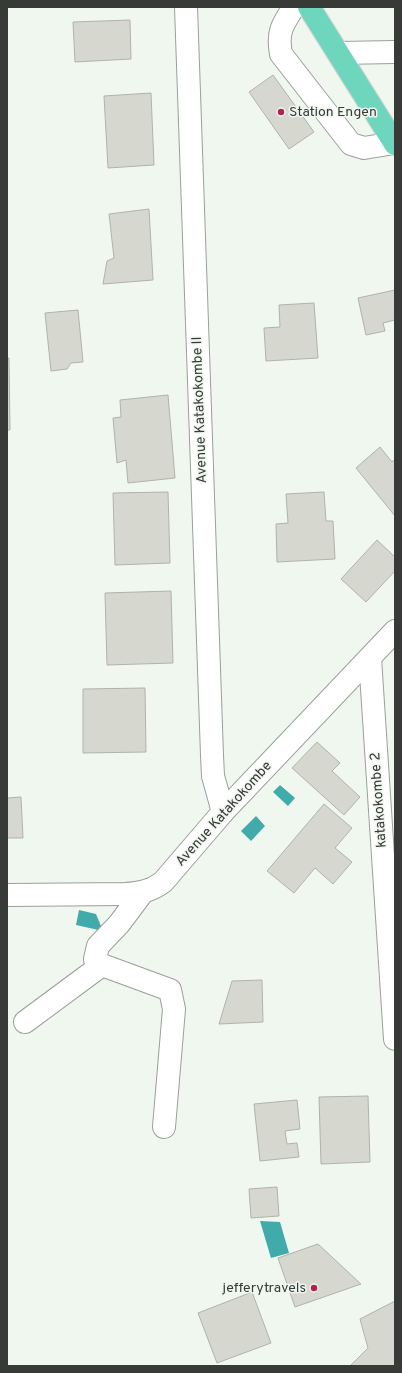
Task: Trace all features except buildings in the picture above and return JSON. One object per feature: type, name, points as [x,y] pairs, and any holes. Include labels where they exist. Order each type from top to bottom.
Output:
[{"type":"main road","points":[[309,7],[394,143]]},
{"type":"street","name":"Avenue Katakokombe II","points":[[186,7],[212,755],[213,776],[223,812]]},
{"type":"street","points":[[294,7],[280,30],[279,43],[281,54],[351,144],[364,148],[394,143]]},
{"type":"street","points":[[339,53],[395,52]]},
{"type":"street","name":"Avenue Katakokombe","points":[[7,895],[143,892],[154,889],[163,882],[223,812],[395,631]]},
{"type":"street","name":"katakokombe 2","points":[[370,658],[395,1038]]},
{"type":"street","points":[[143,892],[119,924],[98,946],[95,959],[102,965],[170,990],[174,1009],[164,1127]]},
{"type":"street","points":[[25,1022],[102,965]]},
{"type":"water","points":[[280,785],[295,798],[288,806],[273,792]]},
{"type":"water","points":[[256,816],[265,826],[251,841],[241,831]]},
{"type":"water","points":[[79,910],[96,914],[103,931],[76,925]]},
{"type":"water","points":[[260,1221],[280,1222],[289,1253],[271,1258]]},
{"type":"place","name":"Station Engen","points":[[281,112]]},
{"type":"place","name":"jefferytravels","points":[[314,1288]]}]
